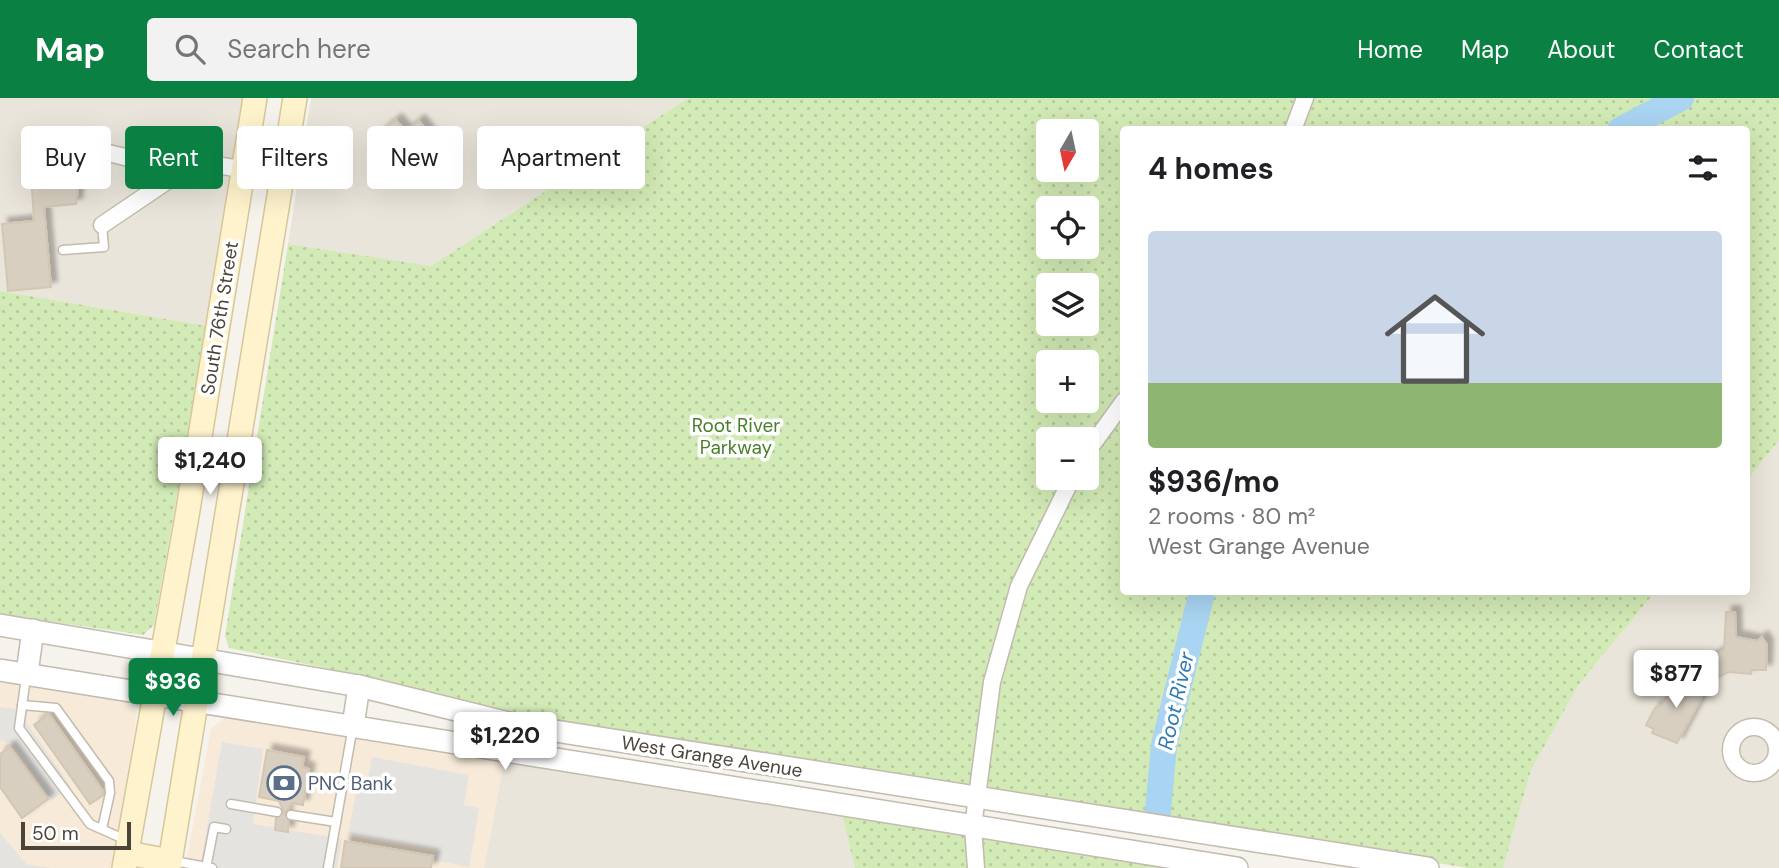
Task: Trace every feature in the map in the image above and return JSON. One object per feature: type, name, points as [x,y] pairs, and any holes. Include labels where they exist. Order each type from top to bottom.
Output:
[{"type":"main road","name":"South 76th Street","points":[[250,126],[255,98]]},
{"type":"main road","name":"South 76th Street","points":[[290,126],[295,98]]},
{"type":"main road","name":"South 76th Street","points":[[127,854],[187,516],[240,189]]},
{"type":"main road","name":"South 76th Street","points":[[169,864],[205,658],[279,189]]},
{"type":"main road","points":[[187,516],[227,522]]},
{"type":"main road","points":[[127,854],[169,864]]},
{"type":"street","points":[[1294,126],[1305,98]]},
{"type":"street","points":[[102,225],[155,189]]},
{"type":"street","points":[[1099,435],[1120,407]]},
{"type":"street","points":[[976,868],[973,827],[992,682],[1019,586],[1066,490]]},
{"type":"street","name":"West Grange Avenue","points":[[0,625],[162,650],[359,686],[517,725],[1428,868]]},
{"type":"street","points":[[27,673],[33,630]]},
{"type":"street","name":"West Grange Avenue","points":[[0,670],[1237,868]]},
{"type":"street","points":[[353,726],[359,686]]},
{"type":"street","points":[[1156,855],[1161,828]]},
{"type":"lane","points":[[63,250],[104,247],[102,225]]},
{"type":"lane","points":[[27,673],[19,728],[89,824],[102,829],[127,854]]},
{"type":"lane","points":[[22,705],[56,708],[109,781],[110,793],[102,829]]},
{"type":"lane","points":[[328,868],[353,726]]},
{"type":"lane","points":[[231,804],[277,812]]},
{"type":"lane","points":[[290,814],[336,822]]},
{"type":"lane","points":[[169,864],[208,868],[214,827],[226,829]]},
{"type":"shaded area","points":[[0,98],[246,98],[241,126],[237,126],[237,151],[207,326],[0,291]]},
{"type":"shaded area","points":[[311,98],[688,98],[645,126],[477,126],[477,189],[549,189],[431,266],[288,244],[297,189],[353,189],[353,126],[307,126]]},
{"type":"shaded area","points":[[1779,440],[1779,868],[1503,868],[1531,770],[1579,684],[1653,595],[1750,595],[1750,476]]},
{"type":"shaded area","points":[[0,682],[124,701],[137,712],[114,868],[0,868]]},
{"type":"shaded area","points":[[0,707],[28,711],[26,722],[71,787],[52,800],[12,743],[0,741]]},
{"type":"shaded area","points":[[233,716],[504,762],[484,868],[185,868],[211,729],[225,717]]},
{"type":"shaded area","points":[[222,742],[263,749],[253,824],[342,839],[337,868],[200,868]]},
{"type":"shaded area","points":[[372,757],[469,775],[464,805],[479,808],[469,867],[435,860],[436,850],[348,834],[357,789],[366,791]]},
{"type":"shaded area","points":[[504,762],[842,815],[855,868],[484,868]]},
{"type":"shaded area","points":[[0,833],[26,864],[51,868],[0,868]]},
{"type":"green space","name":"Root River Parkway","points":[[688,98],[1779,98],[1779,440],[1750,476],[1750,126],[1120,126],[1120,595],[1653,595],[1579,684],[1531,770],[1503,868],[1468,868],[524,716],[359,675],[229,648],[225,636],[288,244],[431,266],[549,189],[645,189],[645,126]]},
{"type":"green space","points":[[0,291],[207,326],[154,625],[143,635],[0,614]]},
{"type":"green space","points":[[842,815],[1184,868],[855,868]]},
{"type":"building","points":[[396,120],[401,126],[389,126]]},
{"type":"building","points":[[32,189],[78,189],[76,204],[44,207],[51,287],[8,291],[2,224],[34,221]]},
{"type":"building","points":[[1726,612],[1735,612],[1736,637],[1757,641],[1762,637],[1767,645],[1766,670],[1752,670],[1751,674],[1728,672],[1707,683],[1698,665],[1724,650]]},
{"type":"building","points":[[1677,676],[1697,685],[1702,697],[1677,743],[1652,733],[1654,729],[1646,725],[1655,708],[1662,705]]},
{"type":"building","points":[[49,714],[103,791],[103,795],[90,804],[34,725]]},
{"type":"building","points":[[10,747],[48,799],[22,818],[0,787],[0,754]]},
{"type":"building","name":"PNC Bank","points":[[267,750],[304,757],[302,767],[309,769],[303,805],[292,803],[285,813],[289,821],[288,832],[275,830],[276,818],[284,812],[279,801],[259,797]]},
{"type":"building","points":[[345,841],[433,856],[431,868],[341,868]]},
{"type":"waterway","name":"Root River","points":[[1628,126],[1681,98]]},
{"type":"waterway","name":"Root River","points":[[1158,811],[1164,745],[1201,595]]},
{"type":"place","name":"PNC Bank","points":[[284,783]]}]
